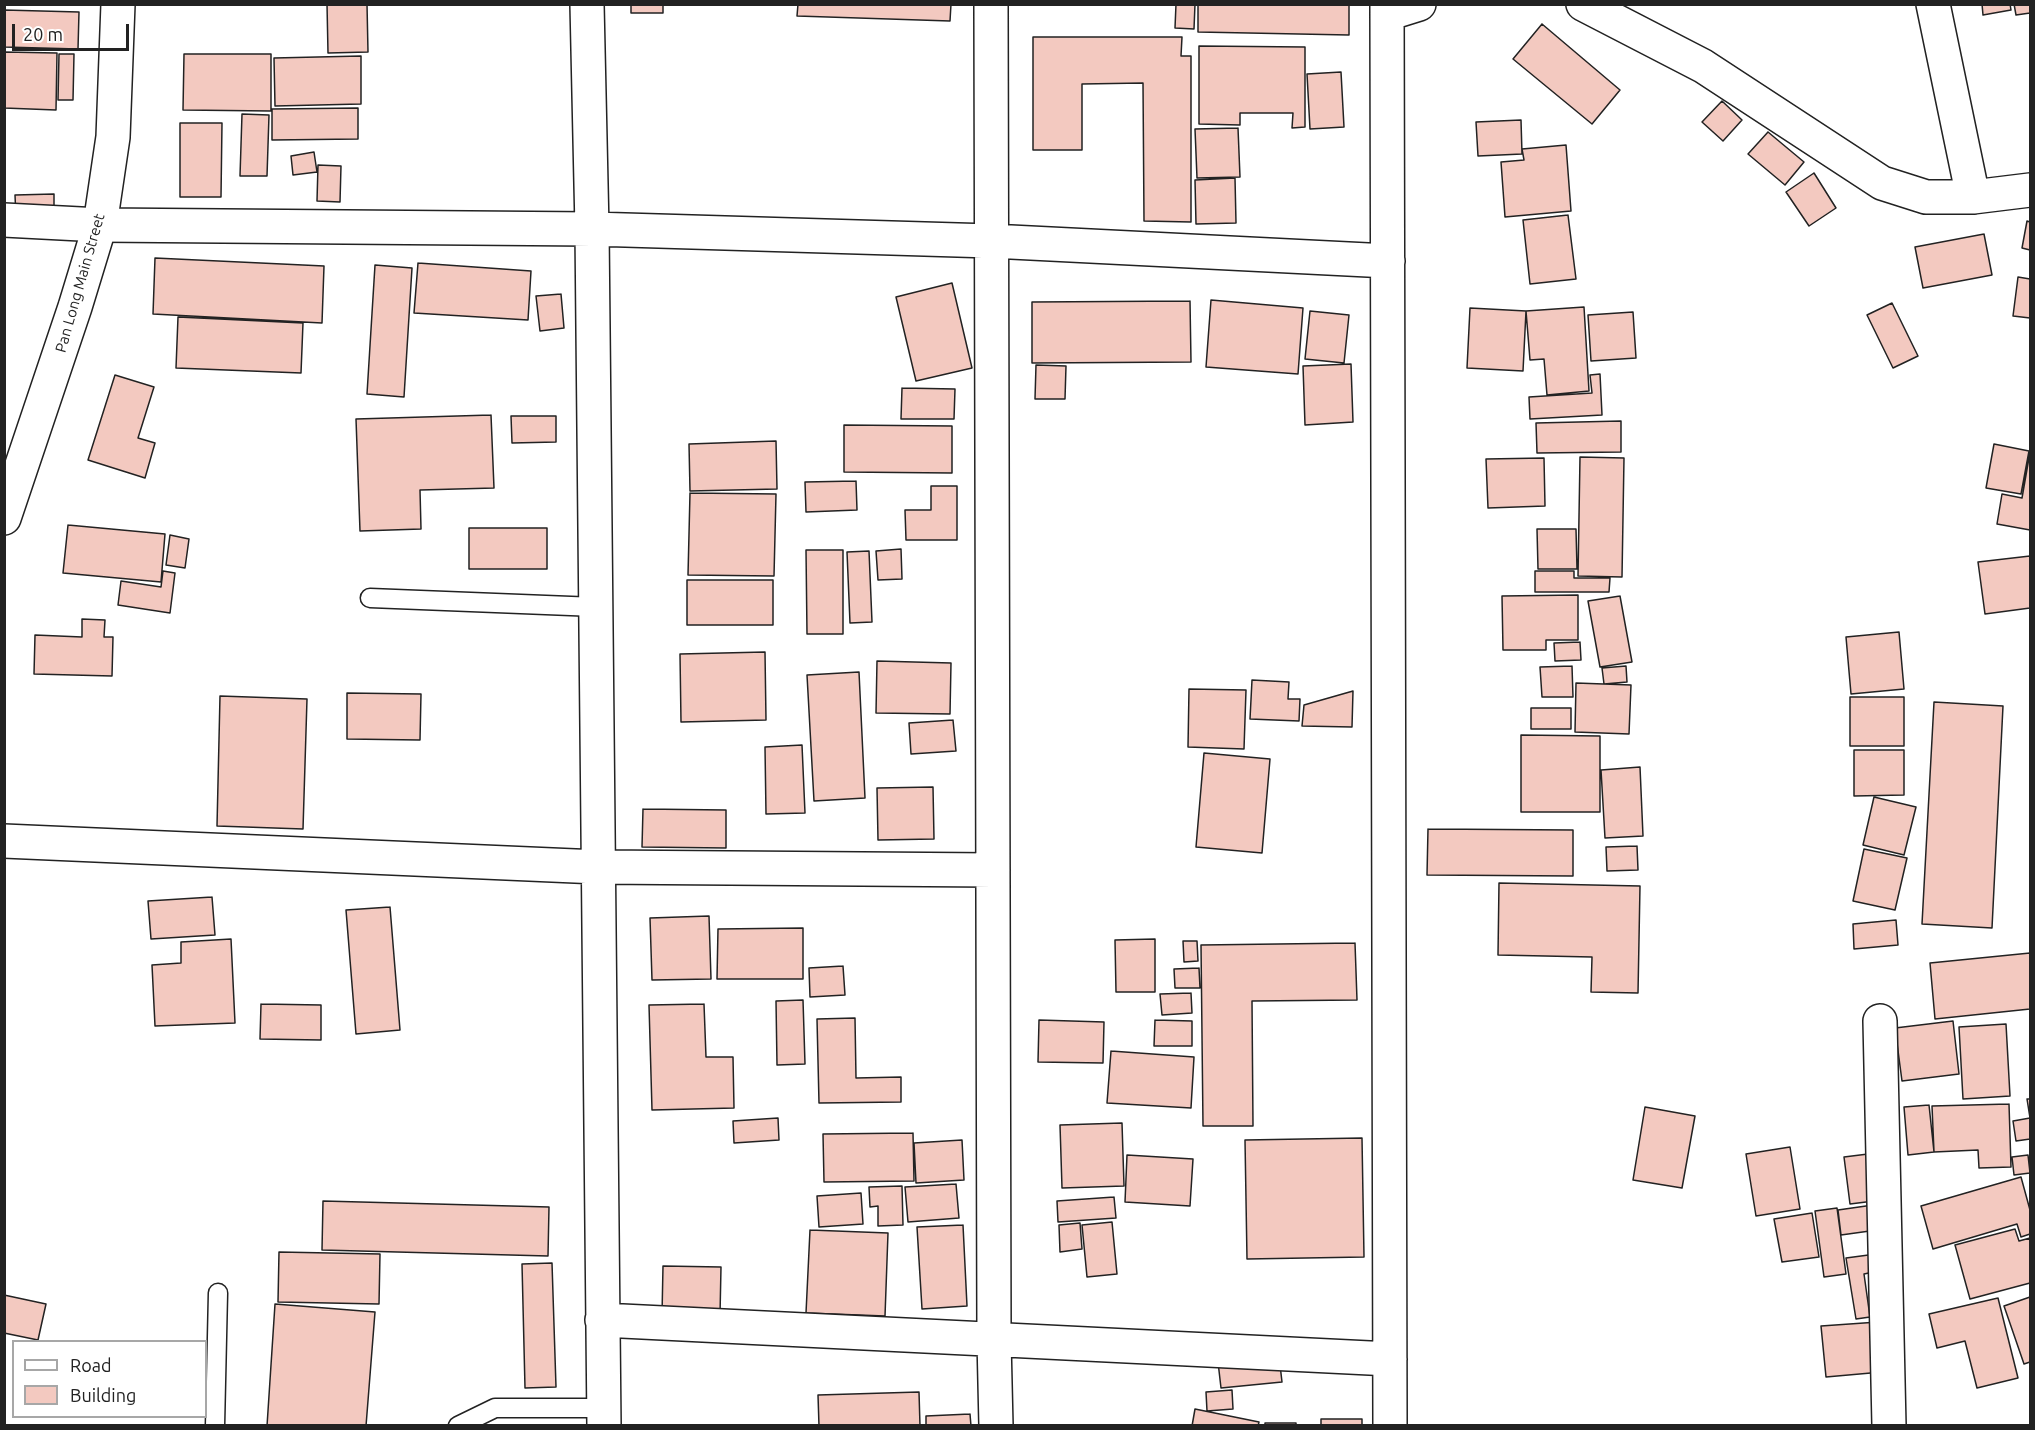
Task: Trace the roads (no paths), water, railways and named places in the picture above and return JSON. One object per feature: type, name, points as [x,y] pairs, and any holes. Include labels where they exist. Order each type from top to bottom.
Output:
[{"type":"street","name":"Pan Long Main Street","points":[[4,518],[100,225],[112,137],[118,4]]},
{"type":"street","points":[[587,4],[592,229],[604,1417]]},
{"type":"street","points":[[991,4],[996,1425]]},
{"type":"street","points":[[1390,1425],[1387,9],[1419,4]]},
{"type":"street","points":[[1582,4],[1703,66],[1882,183],[1926,197],[1973,197],[2031,190]]},
{"type":"street","points":[[1933,4],[1973,197]]},
{"type":"street","points":[[4,220],[100,225],[592,229],[991,241],[1388,261]]},
{"type":"street","points":[[4,841],[598,867],[993,870]]},
{"type":"street","points":[[1880,1021],[1889,1425]]},
{"type":"street","points":[[602,1320],[1390,1359]]},
{"type":"lane","points":[[370,598],[596,607]]},
{"type":"lane","points":[[215,1425],[218,1293]]},
{"type":"lane","points":[[458,1425],[495,1408],[604,1417]]}]
